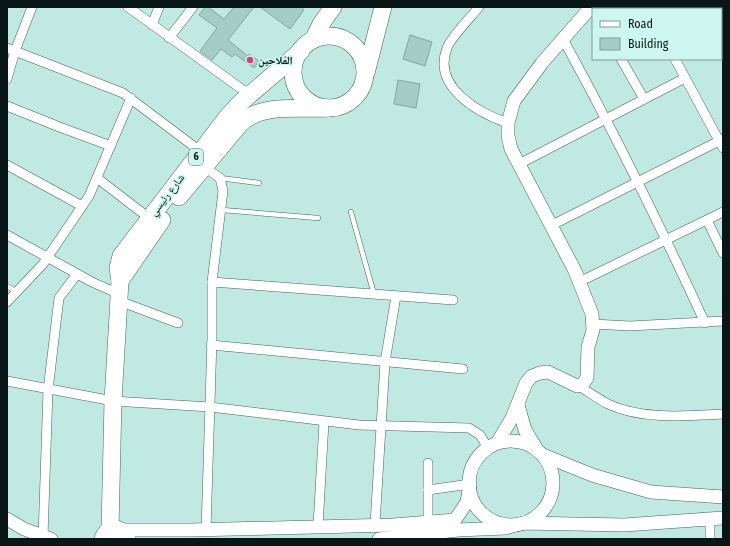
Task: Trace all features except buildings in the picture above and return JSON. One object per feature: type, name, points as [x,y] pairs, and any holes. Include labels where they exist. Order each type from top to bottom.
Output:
[{"type":"highway","name":"شارع رئيسي","points":[[115,535],[113,400],[120,292],[118,268],[121,256],[149,218],[202,159],[250,116],[257,113],[276,110],[338,107],[352,100],[361,87],[364,78],[383,7]]},
{"type":"highway","name":"شارع رئيسي","points":[[328,9],[294,70],[298,90],[305,98],[313,104],[328,108]]},
{"type":"highway","points":[[328,9],[339,25],[343,39]]},
{"type":"highway","points":[[307,46],[328,36],[343,39],[352,45],[362,57],[365,67],[364,78]]},
{"type":"highway","name":"شارع رئيسي","points":[[120,292],[228,116],[250,94],[307,46]]},
{"type":"street","points":[[7,79],[11,49],[32,7]]},
{"type":"street","points":[[128,7],[169,38],[250,94]]},
{"type":"street","points":[[152,25],[159,7]]},
{"type":"street","points":[[169,38],[193,7]]},
{"type":"street","points":[[479,7],[447,48],[445,66],[448,79],[450,85],[456,93],[482,112],[508,123]]},
{"type":"street","points":[[580,386],[587,378],[588,347],[593,324],[592,314],[579,282],[552,225],[509,143],[508,123],[511,108],[518,94],[591,7]]},
{"type":"street","points":[[563,40],[606,119],[705,323]]},
{"type":"street","points":[[11,49],[116,90],[131,98],[202,159],[220,178],[223,191],[222,210],[212,282],[206,530]]},
{"type":"street","points":[[622,60],[644,99]]},
{"type":"street","points":[[552,225],[637,182],[722,143],[676,60]]},
{"type":"street","points":[[519,164],[685,78]]},
{"type":"street","points":[[7,302],[48,258],[82,206],[97,178],[131,98]]},
{"type":"street","points":[[7,106],[111,146]]},
{"type":"street","points":[[7,165],[82,206]]},
{"type":"street","points":[[97,178],[149,218]]},
{"type":"street","points":[[579,282],[723,212]]},
{"type":"street","points":[[707,220],[723,253]]},
{"type":"street","points":[[7,235],[77,274],[120,292],[178,323]]},
{"type":"street","points":[[7,519],[39,537],[48,390],[59,298],[77,274]]},
{"type":"street","points":[[212,282],[453,300]]},
{"type":"street","points":[[375,524],[384,362],[396,296]]},
{"type":"street","points":[[593,324],[630,326],[723,321]]},
{"type":"street","points":[[211,345],[463,369]]},
{"type":"street","points":[[115,535],[455,520],[467,502],[474,464],[492,446],[518,405],[526,383],[532,376],[540,373],[553,373],[574,386],[580,386],[608,404],[633,412],[677,416],[723,414]]},
{"type":"street","points":[[7,381],[48,390],[113,400],[210,407],[324,422],[380,426],[469,428],[480,435],[492,446]]},
{"type":"street","points":[[379,539],[445,535],[505,528],[534,518],[543,510],[550,500],[553,489],[553,477],[550,465],[539,452],[525,430],[518,405]]},
{"type":"street","points":[[318,526],[324,422]]},
{"type":"street","points":[[492,446],[517,441],[592,476],[651,492],[723,497]]},
{"type":"street","points":[[428,463],[428,522]]},
{"type":"street","points":[[428,490],[470,484]]},
{"type":"street","points":[[470,484],[472,497],[478,508],[487,517],[504,524],[624,525],[716,519],[710,539]]},
{"type":"lane","points":[[220,178],[259,183]]},
{"type":"lane","points":[[222,210],[318,218]]},
{"type":"lane","points":[[350,212],[374,294]]},
{"type":"lane","points":[[7,286],[17,292]]},
{"type":"place","name":"الفلاحين","points":[[250,60]]}]
